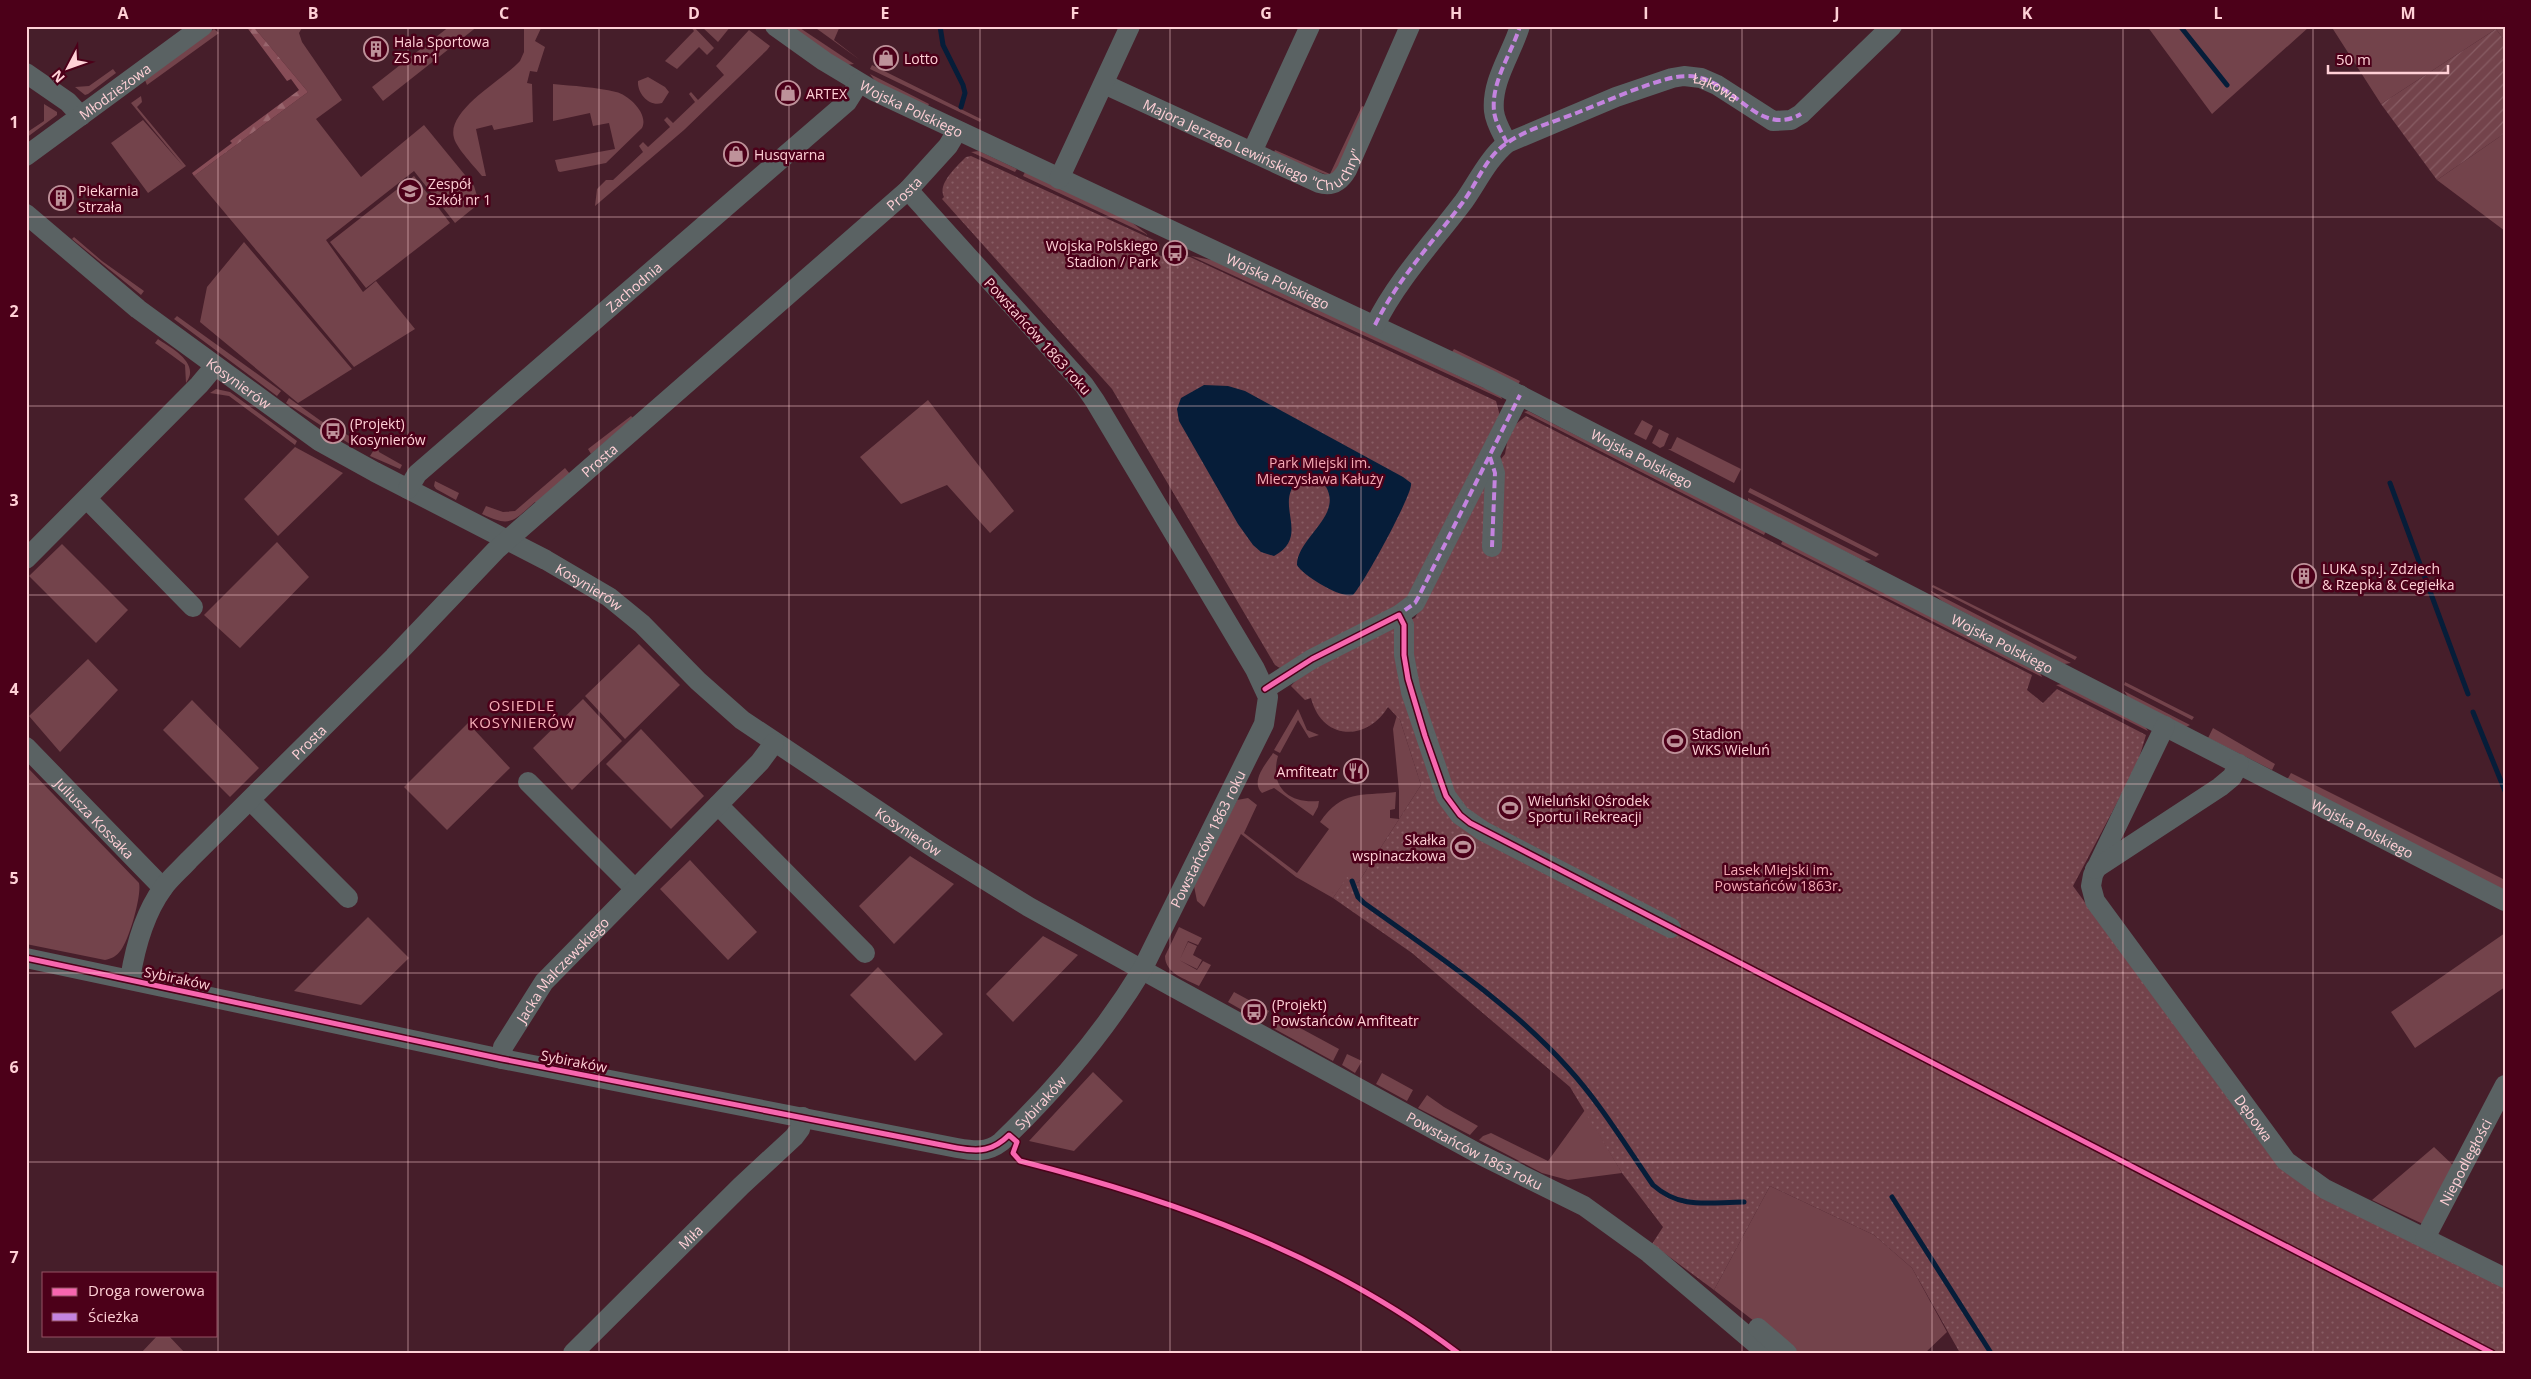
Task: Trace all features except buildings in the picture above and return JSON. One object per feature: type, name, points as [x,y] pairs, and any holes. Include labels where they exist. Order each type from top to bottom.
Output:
[{"type":"street","name":"Młodzieżowa","points":[[26,156],[203,26]]},
{"type":"street","name":"Wojska Polskiego","points":[[775,26],[859,83],[957,131],[1375,325],[1520,395],[2505,901]]},
{"type":"street","points":[[1059,179],[1130,26]]},
{"type":"street","points":[[1252,152],[1310,26]]},
{"type":"street","name":"Majora Jerzego Lewińskiego \"Chuchry\"","points":[[1104,84],[1319,183],[1331,185],[1336,183],[1347,170],[1410,26]]},
{"type":"street","points":[[1507,143],[1494,112],[1494,100],[1498,83],[1520,26]]},
{"type":"street","name":"Łąkowa","points":[[1375,325],[1390,298],[1464,200],[1495,153],[1507,143],[1616,97],[1672,78],[1684,76],[1701,78],[1718,85],[1772,121],[1791,120],[1801,114],[1892,26]]},
{"type":"street","points":[[26,73],[68,102],[81,116]]},
{"type":"street","name":"Zachodnia","points":[[408,490],[417,474],[847,102],[859,83]]},
{"type":"street","name":"Prosta","points":[[130,980],[134,957],[150,910],[163,888],[508,540],[908,190],[948,146],[957,131]]},
{"type":"street","name":"Powstańców 1863 roku","points":[[908,190],[1084,385],[1096,401],[1265,689],[1268,706],[1264,724],[1142,970],[1479,1154],[1584,1206],[1626,1234],[1690,1286],[1717,1312],[1767,1353]]},
{"type":"street","name":"Kosynierów","points":[[26,214],[132,304],[214,366],[319,441],[408,490],[508,540],[609,597],[642,624],[717,699],[774,743],[984,880],[1142,970]]},
{"type":"street","points":[[26,559],[199,385],[214,366]]},
{"type":"street","points":[[1265,689],[1312,659],[1399,615],[1415,603],[1520,395]]},
{"type":"street","points":[[1490,457],[1495,473],[1492,547]]},
{"type":"street","points":[[87,499],[193,607]]},
{"type":"street","points":[[1399,615],[1404,625],[1404,655],[1411,692],[1441,782],[1452,806],[1470,824],[1671,928]]},
{"type":"street","name":"Dębowa","points":[[2165,726],[2095,869],[2091,886],[2095,901],[2286,1161],[2326,1189],[2505,1278]]},
{"type":"street","name":"Jacka Malczewskiego","points":[[502,1059],[503,1047],[544,982],[634,888],[760,762],[774,743]]},
{"type":"street","name":"Juliusza Kossaka","points":[[26,747],[163,888]]},
{"type":"street","points":[[2095,869],[2220,788],[2232,777],[2240,764]]},
{"type":"street","points":[[528,782],[634,888]]},
{"type":"street","points":[[250,800],[348,898]]},
{"type":"street","points":[[718,805],[865,953]]},
{"type":"street","name":"Sybiraków","points":[[26,958],[502,1059],[977,1152],[995,1147],[1017,1127],[1073,1064],[1119,1006],[1142,970]]},
{"type":"street","name":"Niepodległości","points":[[2425,1238],[2505,1085]]},
{"type":"street","name":"Miła","points":[[573,1353],[741,1186],[794,1138],[800,1128],[803,1117]]},
{"type":"street","name":"Powstańców 1863 roku","points":[[1690,1286],[1739,1314],[1788,1353]]},
{"type":"green space","points":[[246,26],[253,26],[308,92],[194,176],[192,173],[232,143],[230,141],[299,90],[291,79],[287,81]]},
{"type":"green space","points":[[253,26],[303,26],[299,33],[302,42],[342,100],[316,119],[361,177],[424,125],[474,186],[477,196],[476,206],[455,223],[414,171],[326,240],[363,292],[376,281],[415,329],[354,367],[194,176],[308,92]]},
{"type":"green space","points":[[450,26],[478,26],[383,101],[372,87]]},
{"type":"green space","points":[[524,26],[542,26],[535,41],[545,47],[537,72],[530,71],[527,83],[532,84],[533,122],[494,130],[492,125],[476,129],[486,176],[482,176],[456,142],[454,127],[467,106],[520,61],[524,52]]},
{"type":"green space","points":[[690,26],[693,26],[714,48],[707,55],[699,47],[677,69],[665,61],[694,31]]},
{"type":"green space","points":[[701,26],[731,26],[718,42]]},
{"type":"green space","points":[[789,26],[797,26],[854,64],[846,65]]},
{"type":"green space","points":[[813,26],[840,26],[834,40],[860,60]]},
{"type":"green space","points":[[2147,26],[2308,26],[2309,27],[2212,114]]},
{"type":"green space","points":[[2331,26],[2505,26],[2505,41],[2496,29],[2381,104]]},
{"type":"green space","points":[[214,29],[219,33],[147,85],[145,80]]},
{"type":"green space","points":[[2496,29],[2505,41],[2505,133],[2437,180],[2381,104]]},
{"type":"green space","points":[[749,30],[770,46],[767,50],[684,130],[595,206],[597,189],[606,180],[613,180],[643,152],[639,146],[643,142],[648,147],[670,127],[664,120],[667,117],[673,123],[695,102],[689,94],[691,92],[698,100],[724,75],[716,66]]},
{"type":"green space","points":[[872,65],[981,119],[980,122],[870,69]]},
{"type":"green space","points":[[113,69],[116,73],[88,94],[85,95],[75,87],[89,86]]},
{"type":"green space","points":[[870,74],[929,104],[927,108],[875,81]]},
{"type":"green space","points":[[648,77],[665,87],[669,92],[662,103],[657,104],[648,101],[642,94],[638,81]]},
{"type":"green space","points":[[553,84],[601,89],[621,94],[632,101],[640,111],[643,117],[642,128],[606,163],[560,172],[555,160],[615,149],[609,123],[593,126],[590,113],[553,121]]},
{"type":"green space","points":[[141,96],[142,102],[137,107],[186,166],[148,193],[111,143],[143,120],[184,167],[131,103]]},
{"type":"green space","points":[[44,104],[57,112],[57,115],[26,138],[26,133],[44,121]]},
{"type":"green space","points":[[1362,106],[1367,108],[1333,177],[1273,155],[1275,150],[1330,174]]},
{"type":"green space","points":[[2505,133],[2505,231],[2437,180]]},
{"type":"green space","points":[[979,151],[1017,169],[1015,172],[971,152]]},
{"type":"green space","name":"Park Miejski im. Mieczysława Kałuży","points":[[971,156],[1156,241],[1160,245],[1159,255],[1182,265],[1187,257],[1190,257],[1496,401],[1500,416],[1416,588],[1401,603],[1280,668],[1275,665],[1112,389],[942,199],[944,197],[943,187],[949,175],[966,157]]},
{"type":"green space","points":[[1025,172],[1130,221],[1148,235],[1023,176]]},
{"type":"green space","points":[[414,176],[450,223],[366,288],[330,242]]},
{"type":"green space","points":[[74,237],[102,261],[144,291],[141,295],[72,239]]},
{"type":"green space","points":[[244,242],[352,369],[298,403],[200,322],[207,287]]},
{"type":"green space","points":[[1191,256],[1217,261],[1501,396],[1502,399]]},
{"type":"green space","points":[[177,316],[281,391],[277,396],[174,319]]},
{"type":"green space","points":[[158,339],[177,352],[187,363],[190,369],[190,376],[186,383],[185,365],[155,343]]},
{"type":"green space","points":[[1454,349],[1520,381],[1518,385],[1452,352]]},
{"type":"green space","points":[[216,389],[230,392],[297,441],[295,445],[229,396],[210,393]]},
{"type":"green space","points":[[289,398],[321,421],[357,440],[353,446],[286,403]]},
{"type":"green space","points":[[928,400],[1014,511],[990,533],[947,485],[901,504],[860,457]]},
{"type":"green space","points":[[1528,411],[1766,531],[1764,535],[1524,412]]},
{"type":"green space","points":[[631,416],[633,418],[591,454],[588,449]]},
{"type":"green space","name":"Lasek Miejski im. Powstańców 1863r.","points":[[1526,416],[2032,675],[2027,690],[2043,703],[2057,689],[2146,735],[2137,765],[2073,886],[2266,1150],[2505,1286],[2505,1353],[1960,1353],[1912,1268],[1874,1235],[1770,1186],[1714,1290],[1652,1244],[1663,1227],[1622,1173],[1570,1087],[1412,953],[1333,898],[1347,877],[1358,883],[1421,785],[1400,720],[1388,707],[1369,726],[1357,731],[1346,732],[1335,729],[1325,722],[1317,712],[1311,698],[1305,700],[1291,686],[1302,674],[1394,626],[1415,618],[1488,475],[1505,454],[1508,437],[1516,424]]},
{"type":"green space","points":[[1642,420],[1653,426],[1646,440],[1634,434]]},
{"type":"green space","points":[[1659,429],[1669,434],[1664,446],[1660,448],[1652,443]]},
{"type":"green space","points":[[1677,437],[1741,469],[1734,483],[1668,449],[1671,449]]},
{"type":"green space","points":[[377,445],[379,452],[402,465],[400,469],[370,456]]},
{"type":"green space","points":[[295,447],[343,473],[278,536],[244,499]]},
{"type":"green space","points":[[565,468],[570,474],[539,505],[535,502],[516,518],[499,521],[482,514],[486,506],[503,512],[515,511]]},
{"type":"green space","points":[[435,481],[459,493],[456,500],[436,489],[434,486]]},
{"type":"green space","points":[[1750,488],[1879,554],[1876,557],[1748,492]]},
{"type":"green space","points":[[1748,498],[1871,560],[1864,561],[1757,507],[1748,501]]},
{"type":"green space","points":[[1783,540],[2040,673],[2042,677],[1781,544]]},
{"type":"green space","points":[[277,542],[309,577],[240,648],[204,615]]},
{"type":"green space","points":[[62,544],[128,610],[96,643],[29,576]]},
{"type":"green space","points":[[1933,585],[2077,657],[2075,660],[1932,587]]},
{"type":"green space","points":[[1931,592],[2071,663],[2064,664],[1942,601]]},
{"type":"green space","points":[[639,644],[680,685],[625,739],[585,696]]},
{"type":"green space","points":[[88,659],[118,690],[60,752],[29,716]]},
{"type":"green space","points":[[2125,682],[2194,717],[2192,720],[2124,685]]},
{"type":"green space","points":[[2062,684],[2145,726],[2148,731],[2056,685]]},
{"type":"green space","points":[[2124,691],[2190,725],[2186,727],[2128,697]]},
{"type":"green space","points":[[583,699],[622,741],[572,790],[533,748]]},
{"type":"green space","points":[[192,700],[259,768],[230,797],[163,730]]},
{"type":"green space","points":[[1298,709],[1307,730],[1319,735],[1309,738],[1298,720],[1280,753],[1274,750]]},
{"type":"green space","points":[[1397,715],[1421,785],[1358,883],[1347,878],[1333,898],[1296,877],[1241,834],[1204,907],[1197,901],[1194,886],[1237,800],[1248,798],[1257,805],[1244,833],[1297,873],[1329,829],[1320,822],[1336,804],[1353,796],[1396,792],[1395,809],[1390,810],[1390,818],[1399,819],[1399,791],[1393,729]]},
{"type":"green space","points":[[468,723],[510,768],[447,830],[404,787]]},
{"type":"green space","points":[[2213,728],[2275,764],[2272,770],[2208,738]]},
{"type":"green space","points":[[641,729],[704,796],[671,829],[606,764]]},
{"type":"green space","points":[[1273,753],[1278,756],[1277,777],[1279,785],[1284,792],[1299,800],[1319,801],[1313,816],[1274,788],[1262,793],[1259,788],[1258,778]]},
{"type":"green space","points":[[26,766],[139,883],[137,907],[128,937],[116,956],[112,958],[105,960],[26,944]]},
{"type":"green space","points":[[2291,773],[2505,880],[2505,891],[2287,780]]},
{"type":"green space","points":[[910,856],[954,884],[894,944],[859,906]]},
{"type":"green space","points":[[690,860],[757,932],[728,960],[660,889]]},
{"type":"green space","points":[[368,917],[409,958],[361,1005],[294,991]]},
{"type":"green space","points":[[1179,927],[1202,938],[1198,945],[1188,941],[1180,959],[1188,942],[1197,946],[1193,955],[1202,960],[1197,969],[1179,960],[1197,970],[1203,961],[1211,965],[1199,986],[1172,972],[1166,962],[1165,956]]},
{"type":"green space","points":[[2505,933],[2505,987],[2415,1048],[2391,1012]]},
{"type":"green space","points":[[1043,936],[1078,955],[1013,1022],[986,994]]},
{"type":"green space","points":[[878,967],[943,1034],[915,1061],[850,995]]},
{"type":"green space","points":[[1234,992],[1269,1011],[1263,1022],[1228,1002]]},
{"type":"green space","points":[[1278,1016],[1339,1049],[1333,1061],[1271,1027]]},
{"type":"green space","points":[[1347,1054],[1362,1061],[1355,1073],[1342,1065]]},
{"type":"green space","points":[[1093,1072],[1123,1101],[1074,1151],[1029,1141]]},
{"type":"green space","points":[[1382,1073],[1413,1090],[1407,1101],[1376,1084]]},
{"type":"green space","points":[[1427,1095],[1478,1126],[1470,1135],[1418,1108]]},
{"type":"green space","points":[[1585,1110],[1622,1173],[1568,1180],[1542,1173],[1479,1140],[1491,1133],[1548,1161]]},
{"type":"green space","points":[[2434,1147],[2456,1168],[2425,1225],[2372,1200]]},
{"type":"green space","points":[[1770,1186],[1874,1235],[1912,1268],[1947,1332],[1925,1353],[1795,1353],[1714,1290]]},
{"type":"green space","points":[[157,1336],[169,1336],[185,1353],[141,1353]]},
{"type":"water","points":[[1204,385],[1228,386],[1245,391],[1411,483],[1405,503],[1387,539],[1367,575],[1353,595],[1340,594],[1323,586],[1297,565],[1299,555],[1304,546],[1329,508],[1330,498],[1326,487],[1318,480],[1301,478],[1293,487],[1289,497],[1292,528],[1290,538],[1285,548],[1274,556],[1261,552],[1253,545],[1238,524],[1179,421],[1177,409],[1181,398]]},
{"type":"waterway","points":[[940,26],[943,45],[963,85],[965,93],[961,107]]},
{"type":"waterway","points":[[2180,26],[2227,85]]},
{"type":"waterway","points":[[2390,483],[2468,694]]},
{"type":"waterway","points":[[2473,712],[2505,791]]},
{"type":"waterway","points":[[1352,881],[1358,897],[1364,903],[1496,1000],[1545,1044],[1580,1081],[1653,1185],[1664,1193],[1685,1201],[1696,1203],[1744,1202]]},
{"type":"waterway","points":[[1892,1197],[1991,1353]]},
{"type":"marked path","points":[[1507,143],[1496,119],[1494,100],[1499,78],[1520,26]]},
{"type":"marked path","points":[[1375,325],[1394,292],[1463,202],[1492,157],[1505,144],[1525,133],[1636,89],[1682,76],[1697,77],[1714,83],[1750,108],[1774,119],[1787,119],[1801,114]]},
{"type":"marked path","points":[[1395,617],[1415,603],[1419,596],[1520,395]]},
{"type":"marked path","points":[[1490,457],[1495,473],[1492,547]]},
{"type":"cycle path","points":[[1265,689],[1312,659],[1399,615],[1404,625],[1404,655],[1408,679],[1425,736],[1446,796],[1460,815],[1470,823],[2492,1353]]},
{"type":"cycle path","points":[[26,958],[502,1059],[957,1148],[986,1149],[1009,1135],[1017,1142],[1013,1153],[1020,1161],[1078,1176],[1193,1213],[1304,1259],[1357,1287],[1408,1318],[1458,1353]]},
{"type":"place","name":"Hala Sportowa ZS nr 1","points":[[376,49]]},
{"type":"place","name":"Lotto","points":[[886,58]]},
{"type":"place","name":"ARTEX","points":[[788,93]]},
{"type":"place","name":"Husqvarna","points":[[736,154]]},
{"type":"place","name":"Zespół Szkół nr 1","points":[[410,191]]},
{"type":"place","name":"Piekarnia Strzała","points":[[61,198]]},
{"type":"place","name":"Wojska Polskiego Stadion / Park","points":[[1175,253]]},
{"type":"place","name":"(Projekt) Kosynierów","points":[[333,431]]},
{"type":"place","name":"LUKA sp.j. Zdziech & Rzepka & Cegiełka","points":[[2304,576]]},
{"type":"place","name":"Stadion WKS Wieluń","points":[[1675,741]]},
{"type":"place","name":"Amfiteatr","points":[[1356,771]]},
{"type":"place","name":"Wieluński Ośrodek Sportu i Rekreacji","points":[[1510,808]]},
{"type":"place","name":"Skałka wspinaczkowa","points":[[1463,847]]},
{"type":"place","name":"(Projekt) Powstańców Amfiteatr","points":[[1254,1012]]},
{"type":"district","name":"OSIEDLE KOSYNIERÓW","points":[[522,714]]}]
